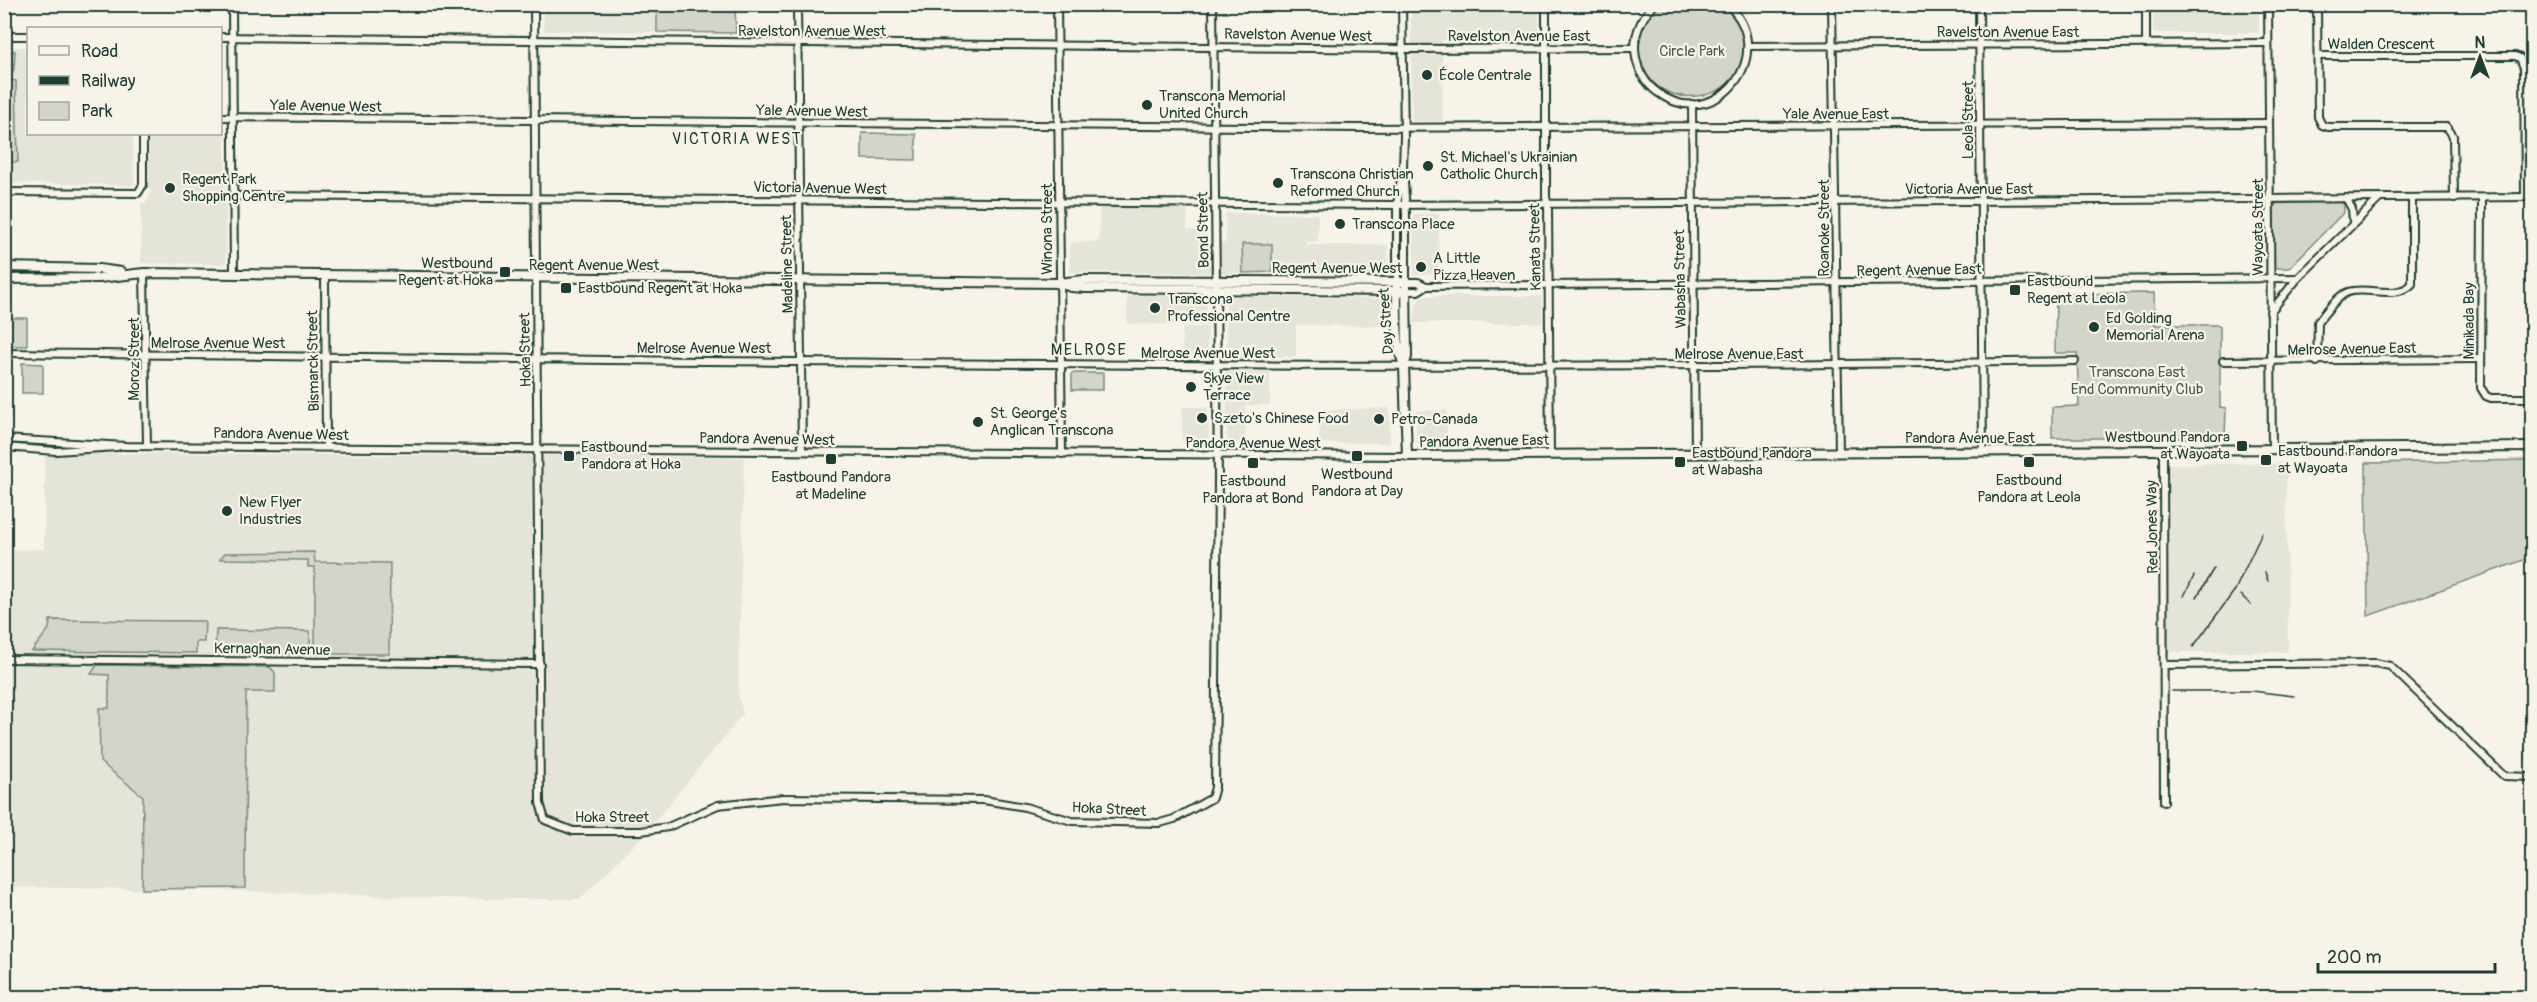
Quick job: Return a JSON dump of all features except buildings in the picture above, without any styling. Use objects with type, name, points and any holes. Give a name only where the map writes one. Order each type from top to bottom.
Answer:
[{"type":"main road","name":"Regent Avenue West","points":[[4,267],[99,269],[128,274]]},
{"type":"main road","name":"Regent Avenue West","points":[[4,279],[99,278],[144,273],[1059,283],[1085,288],[1216,285],[1397,286],[1406,282]]},
{"type":"main road","name":"Day Street","points":[[1404,366],[1407,357],[1406,282]]},
{"type":"main road","name":"Regent Avenue West","points":[[1397,286],[1406,291]]},
{"type":"main road","name":"Day Street","points":[[1397,286],[1400,356],[1404,366],[1407,456]]},
{"type":"main road","name":"Pandora Avenue East","points":[[1407,456],[2532,447]]},
{"type":"street","points":[[232,4],[234,274]]},
{"type":"street","name":"Hoka Street","points":[[534,4],[540,803],[545,820],[573,831],[641,831],[659,829],[718,805],[783,798],[984,800],[1025,807],[1072,821],[1160,823],[1174,819],[1212,798],[1215,792],[1218,455]]},
{"type":"street","name":"Madeline Street","points":[[797,4],[802,451]]},
{"type":"street","name":"Winona Street","points":[[1057,4],[1062,454]]},
{"type":"street","name":"Bond Street","points":[[1213,4],[1218,455]]},
{"type":"street","name":"Day Street","points":[[1402,4],[1406,282]]},
{"type":"street","points":[[1655,4],[1641,23],[1635,48],[1639,70],[1652,88],[1670,100],[1692,104],[1711,100],[1732,87],[1745,65],[1748,46],[1742,23],[1727,4]]},
{"type":"street","name":"Leola Street","points":[[1979,4],[1983,452]]},
{"type":"street","points":[[2146,4],[2146,44]]},
{"type":"street","name":"Wayoata Street","points":[[2268,4],[2272,449]]},
{"type":"street","points":[[2317,4],[2318,117],[2322,125],[2328,127],[2447,127],[2453,136],[2454,198]]},
{"type":"street","name":"Kanata Street","points":[[1547,6],[1545,48],[1550,454]]},
{"type":"street","name":"Roanoke Street","points":[[1831,7],[1835,126],[1839,452]]},
{"type":"street","points":[[4,36],[27,36]]},
{"type":"street","name":"Ravelston Avenue West","points":[[222,37],[1403,49]]},
{"type":"street","name":"Ravelston Avenue East","points":[[1748,46],[2268,43]]},
{"type":"street","name":"Ravelston Avenue East","points":[[1403,49],[1635,48]]},
{"type":"street","name":"Walden Crescent","points":[[2318,56],[2515,56],[2520,58],[2524,68],[2529,197]]},
{"type":"street","name":"Wabasha Street","points":[[1692,104],[1695,454]]},
{"type":"street","name":"Yale Avenue West","points":[[222,117],[1404,128]]},
{"type":"street","name":"Yale Avenue East","points":[[1404,128],[2269,123]]},
{"type":"street","points":[[4,192],[138,193],[143,185],[143,135]]},
{"type":"street","name":"Day Street","points":[[1397,286],[1397,205],[1403,166]]},
{"type":"street","name":"Victoria Avenue West","points":[[234,196],[1405,205]]},
{"type":"street","name":"Victoria Avenue East","points":[[1405,205],[2529,197]]},
{"type":"street","points":[[2346,198],[2352,209],[2353,222]]},
{"type":"street","points":[[2270,312],[2298,278],[2379,198]]},
{"type":"street","name":"Minikada Bay","points":[[2482,198],[2481,388],[2486,396],[2532,398]]},
{"type":"street","points":[[2317,362],[2318,322],[2344,295],[2357,291],[2398,291],[2412,284],[2412,199]]},
{"type":"street","name":"Moroz Street","points":[[144,273],[147,445]]},
{"type":"street","name":"Bismarck Street","points":[[325,276],[326,446]]},
{"type":"street","name":"Regent Avenue East","points":[[1426,286],[2298,278]]},
{"type":"street","name":"Regent Avenue West","points":[[1406,282],[1418,282],[1426,286]]},
{"type":"street","name":"Regent Avenue West","points":[[1406,291],[1418,291],[1426,286]]},
{"type":"street","name":"Melrose Avenue West","points":[[4,353],[1404,366]]},
{"type":"street","name":"Melrose Avenue East","points":[[2223,362],[2481,359]]},
{"type":"street","name":"Melrose Avenue East","points":[[1404,366],[1838,365],[2075,361]]},
{"type":"street","name":"Pandora Avenue West","points":[[4,439],[126,446]]},
{"type":"street","name":"Pandora Avenue West","points":[[4,447],[62,451],[147,445],[1407,456]]},
{"type":"street","name":"Red Jones Way","points":[[2163,451],[2164,802]]},
{"type":"street","name":"Kernaghan Avenue","points":[[4,659],[540,664]]},
{"type":"street","points":[[2164,665],[2375,663],[2390,666],[2504,776],[2532,777]]},
{"type":"shaded area","points":[[543,5],[657,5],[657,32],[544,31]]},
{"type":"shaded area","name":"École Centrale","points":[[1411,5],[1539,5],[1539,39],[1442,40],[1443,121],[1412,121]]},
{"type":"shaded area","points":[[2153,5],[2259,5],[2259,33],[2153,33]]},
{"type":"shaded area","points":[[5,47],[27,47],[27,135],[133,135],[134,185],[5,183]]},
{"type":"shaded area","points":[[222,127],[225,127],[226,264],[141,263],[141,203],[146,203],[152,190],[149,188],[149,135],[222,135]]},
{"type":"shaded area","points":[[1188,204],[1187,230],[1206,230],[1207,244],[1226,243],[1225,213],[1318,214],[1318,242],[1306,241],[1306,245],[1388,245],[1387,274],[1070,272],[1070,243],[1099,241],[1100,205]]},
{"type":"shaded area","points":[[1413,214],[1439,214],[1438,274],[1414,275]]},
{"type":"shaded area","points":[[1206,295],[1207,325],[1127,324],[1127,296]]},
{"type":"shaded area","points":[[1226,296],[1388,299],[1388,326],[1296,325],[1296,357],[1270,357],[1270,405],[1245,405],[1246,442],[1227,442]]},
{"type":"shaded area","points":[[1422,296],[1542,296],[1542,323],[1414,323],[1417,303]]},
{"type":"shaded area","points":[[1182,327],[1207,327],[1208,357],[1182,357]]},
{"type":"shaded area","points":[[1182,407],[1208,407],[1209,442],[1182,442]]},
{"type":"shaded area","points":[[1389,408],[1390,443],[1319,443],[1320,410]]},
{"type":"shaded area","points":[[1447,410],[1447,443],[1416,443],[1416,411]]},
{"type":"shaded area","points":[[45,453],[744,457],[738,693],[743,714],[643,836],[580,899],[473,899],[208,890],[5,887],[5,550],[44,549]]},
{"type":"shaded area","points":[[2286,463],[2288,652],[2167,652],[2166,464]]},
{"type":"green space","points":[[657,5],[735,5],[736,33],[657,32]]},
{"type":"green space","name":"Circle Park","points":[[1661,5],[1721,5],[1732,15],[1740,28],[1743,39],[1743,61],[1734,78],[1719,90],[1700,96],[1679,96],[1661,88],[1646,74],[1639,52],[1639,38],[1651,14]]},
{"type":"green space","points":[[4,51],[15,51],[14,69],[9,80],[16,81],[18,162],[5,162]]},
{"type":"green space","points":[[862,133],[916,134],[916,160],[862,159]]},
{"type":"green space","points":[[2341,202],[2344,205],[2344,212],[2289,268],[2274,268],[2273,208],[2277,203]]},
{"type":"green space","points":[[1242,244],[1272,244],[1272,272],[1243,273]]},
{"type":"green space","name":"Transcona East End Community Club","points":[[2154,293],[2155,325],[2217,325],[2220,327],[2220,407],[2226,408],[2225,438],[2052,438],[2052,407],[2079,406],[2077,353],[2055,353],[2056,294]]},
{"type":"green space","points":[[5,318],[27,318],[27,346],[5,346]]},
{"type":"green space","points":[[22,363],[43,364],[43,393],[22,393]]},
{"type":"green space","points":[[1072,373],[1103,373],[1103,390],[1072,390]]},
{"type":"green space","points":[[2532,460],[2532,557],[2368,616],[2366,463]]},
{"type":"green space","points":[[314,552],[315,562],[390,563],[389,654],[315,654],[315,567],[308,567],[308,560],[220,559],[225,553]]},
{"type":"green space","points":[[50,620],[205,621],[204,642],[196,642],[196,653],[32,651],[49,629]]},
{"type":"green space","points":[[216,630],[310,631],[310,654],[215,653]]},
{"type":"green space","points":[[97,665],[270,667],[275,673],[275,692],[246,692],[245,888],[142,889],[143,796],[100,762],[99,708],[109,708],[109,675],[91,674]]},
{"type":"railway","points":[[2193,647],[2235,590],[2262,533]]},
{"type":"railway","points":[[2197,597],[2214,568]]},
{"type":"railway","points":[[2265,572],[2268,581]]},
{"type":"railway","points":[[2184,596],[2194,576]]},
{"type":"railway","points":[[2241,595],[2250,604]]},
{"type":"railway","points":[[2172,691],[2252,691],[2294,696]]},
{"type":"place","name":"École Centrale","points":[[1427,75]]},
{"type":"place","name":"Transcona Memorial United Church","points":[[1147,105]]},
{"type":"place","name":"St. Michael's Ukrainian Catholic Church","points":[[1428,166]]},
{"type":"place","name":"Transcona Christian Reformed Church","points":[[1278,183]]},
{"type":"place","name":"Regent Park Shopping Centre","points":[[170,188]]},
{"type":"place","name":"Transcona Place","points":[[1340,224]]},
{"type":"place","name":"A Little Pizza Heaven","points":[[1421,267]]},
{"type":"place","name":"Westbound Regent at Hoka","points":[[505,272]]},
{"type":"place","name":"Eastbound Regent at Hoka","points":[[566,288]]},
{"type":"place","name":"Eastbound Regent at Leola","points":[[2015,290]]},
{"type":"place","name":"Transcona Professional Centre","points":[[1155,308]]},
{"type":"place","name":"Ed Golding Memorial Arena","points":[[2094,327]]},
{"type":"place","name":"Skye View Terrace","points":[[1191,387]]},
{"type":"place","name":"Szeto's Chinese Food","points":[[1202,418]]},
{"type":"place","name":"Petro-Canada","points":[[1379,419]]},
{"type":"place","name":"St. George's Anglican Transcona","points":[[978,422]]},
{"type":"place","name":"Westbound Pandora at Wayoata","points":[[2242,446]]},
{"type":"place","name":"Eastbound Pandora at Hoka","points":[[569,456]]},
{"type":"place","name":"Westbound Pandora at Day","points":[[1357,456]]},
{"type":"place","name":"Eastbound Pandora at Madeline","points":[[831,459]]},
{"type":"place","name":"Eastbound Pandora at Wayoata","points":[[2266,460]]},
{"type":"place","name":"Eastbound Pandora at Wabasha","points":[[1680,462]]},
{"type":"place","name":"Eastbound Pandora at Leola","points":[[2029,462]]},
{"type":"place","name":"Eastbound Pandora at Bond","points":[[1253,463]]},
{"type":"place","name":"New Flyer Industries","points":[[227,511]]},
{"type":"district","name":"VICTORIA WEST","points":[[737,138]]},
{"type":"district","name":"MELROSE","points":[[1089,349]]}]
